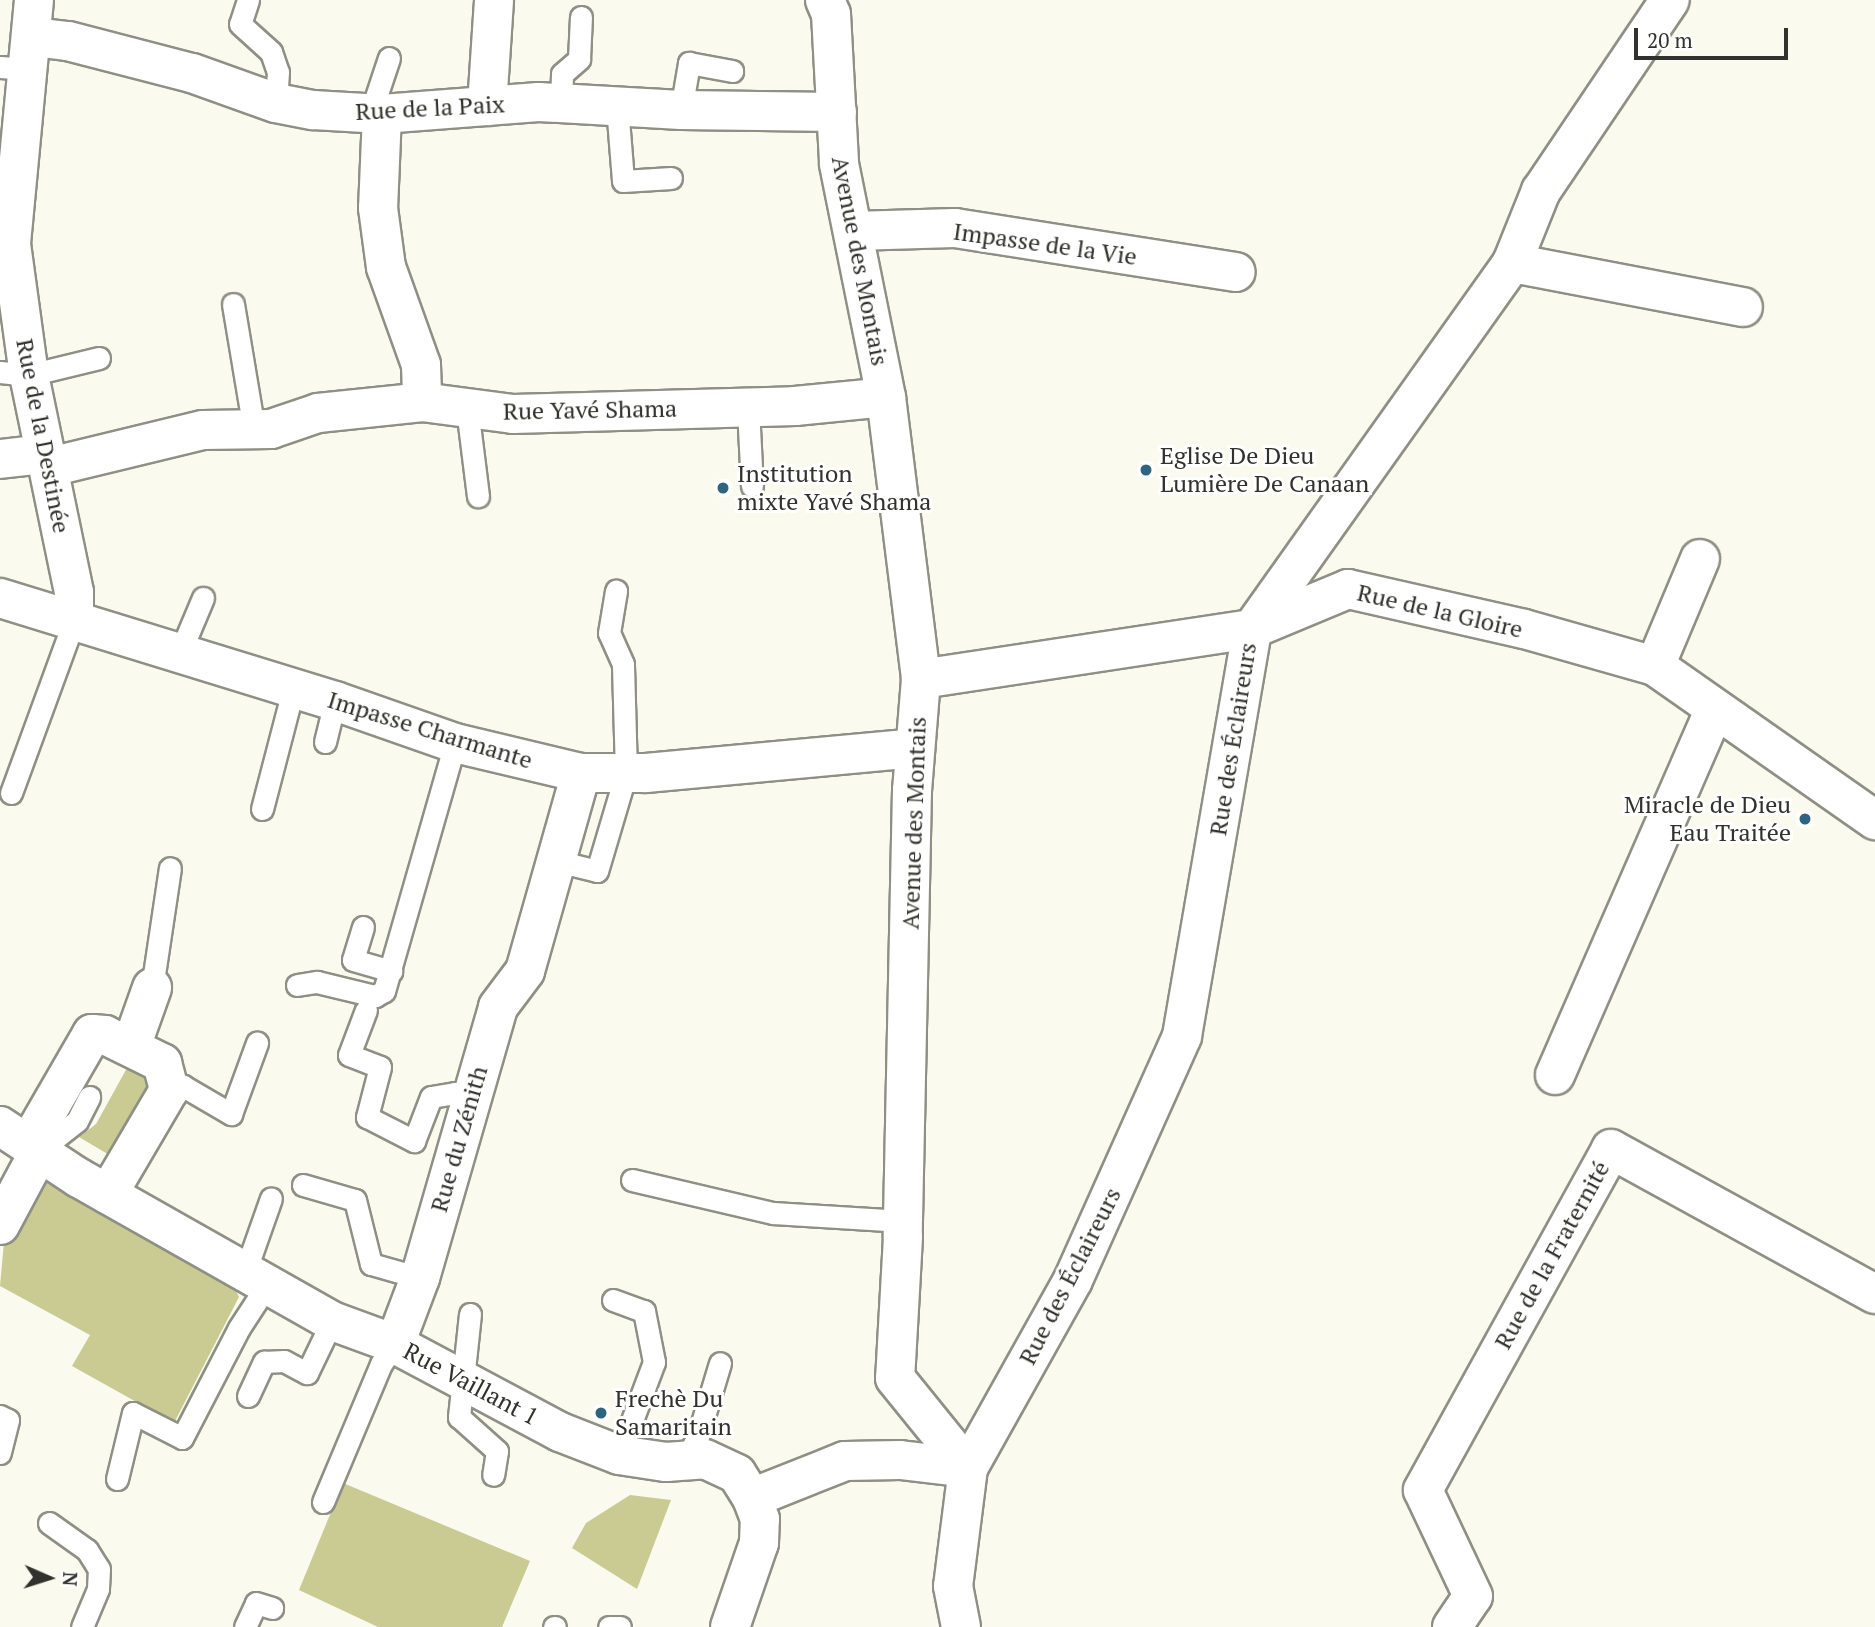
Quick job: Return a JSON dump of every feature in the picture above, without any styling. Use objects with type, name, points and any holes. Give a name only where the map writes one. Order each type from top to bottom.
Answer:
[{"type":"street","name":"Rue de la Destinée","points":[[34,0],[21,58],[5,243],[14,374],[46,460],[74,592],[74,621]]},
{"type":"street","points":[[487,106],[494,0]]},
{"type":"street","name":"Rue des Éclaireurs","points":[[968,1468],[1073,1280],[1182,1036],[1252,629],[1512,263],[1541,191],[1670,0]]},
{"type":"street","name":"Avenue des Montais","points":[[835,5],[839,164],[886,397],[921,679],[915,748],[903,1222],[895,1378],[968,1468]]},
{"type":"street","name":"Rue de la Paix","points":[[21,58],[68,41],[192,73],[276,103],[382,114],[561,103],[681,110],[837,112]]},
{"type":"street","points":[[382,114],[377,208],[386,267],[421,365],[422,402]]},
{"type":"street","name":"Impasse de la Vie","points":[[853,231],[955,228],[1236,272]]},
{"type":"street","points":[[1512,263],[1743,307]]},
{"type":"street","name":"Rue Yavé Shama","points":[[0,459],[46,460],[203,430],[254,429],[318,413],[422,402],[513,414],[748,408],[886,397]]},
{"type":"street","points":[[1656,666],[1700,559]]},
{"type":"street","name":"Rue de la Gloire","points":[[921,679],[1252,629],[1348,589],[1524,629],[1656,666],[1875,820]]},
{"type":"street","name":"Impasse Charmante","points":[[0,598],[335,701],[455,743],[581,773],[626,773],[915,748]]},
{"type":"street","points":[[1555,1075],[1715,709]]},
{"type":"street","name":"Rue du Zénith","points":[[395,1344],[420,1278],[498,1007],[526,971],[581,773]]},
{"type":"street","points":[[131,1048],[152,988]]},
{"type":"street","points":[[0,1225],[23,1140],[92,1034],[105,1035],[162,1063],[169,1090],[108,1195]]},
{"type":"street","name":"Rue Vaillant 1","points":[[23,1140],[108,1195],[332,1321],[395,1344],[560,1432],[619,1455],[666,1462],[687,1457],[705,1459],[737,1474],[752,1498]]},
{"type":"street","name":"Rue de la Fraternité","points":[[1452,1627],[1474,1596],[1423,1490],[1611,1149],[1871,1288]]},
{"type":"street","points":[[730,1627],[759,1543],[760,1519],[752,1498],[845,1461],[900,1460],[968,1468],[953,1586],[961,1627]]},
{"type":"lane","points":[[248,0],[240,24],[271,52],[278,72],[276,103]]},
{"type":"lane","points":[[561,103],[562,74],[579,59],[582,16]]},
{"type":"lane","points":[[382,114],[376,97],[389,58]]},
{"type":"lane","points":[[681,110],[689,63],[732,71]]},
{"type":"lane","points":[[617,106],[623,181],[671,178]]},
{"type":"lane","points":[[233,304],[254,429]]},
{"type":"lane","points":[[14,374],[99,359]]},
{"type":"lane","points":[[467,408],[478,496]]},
{"type":"lane","points":[[748,408],[752,486]]},
{"type":"lane","points":[[557,860],[597,871],[626,773],[623,664],[609,633],[616,591]]},
{"type":"lane","points":[[179,655],[203,598]]},
{"type":"lane","points":[[11,793],[74,621]]},
{"type":"lane","points":[[262,809],[293,690]]},
{"type":"lane","points":[[325,742],[335,701]]},
{"type":"lane","points":[[297,985],[317,982],[375,996],[384,991],[455,743]]},
{"type":"lane","points":[[152,988],[170,868]]},
{"type":"lane","points":[[363,927],[354,960],[391,971]]},
{"type":"lane","points":[[366,1010],[349,1055],[380,1067],[368,1117],[414,1140],[431,1097],[455,1093],[470,1099]]},
{"type":"lane","points":[[169,1090],[183,1086],[231,1114],[257,1044]]},
{"type":"lane","points":[[23,1140],[77,1121],[89,1097]]},
{"type":"lane","points":[[632,1180],[773,1213],[903,1222]]},
{"type":"lane","points":[[303,1185],[355,1200],[371,1264],[420,1278]]},
{"type":"lane","points":[[117,1479],[133,1413],[181,1438],[239,1328],[256,1278],[271,1198]]},
{"type":"lane","points":[[613,1300],[644,1311],[654,1362],[619,1455]]},
{"type":"lane","points":[[470,1314],[466,1380],[458,1417],[497,1451],[493,1475]]},
{"type":"lane","points":[[248,1396],[264,1362],[284,1361],[307,1373],[332,1321]]},
{"type":"lane","name":"Rue du Zénith","points":[[323,1502],[381,1364],[395,1344]]},
{"type":"lane","points":[[687,1457],[698,1436],[720,1363]]},
{"type":"lane","points":[[0,1416],[8,1420],[0,1453]]},
{"type":"lane","points":[[49,1523],[87,1550],[99,1569],[97,1589],[82,1627]]},
{"type":"lane","points":[[245,1627],[256,1603],[272,1608]]},
{"type":"lane","points":[[609,1627],[620,1627]]},
{"type":"green space","points":[[127,1068],[157,1083],[111,1156],[79,1137],[96,1124]]},
{"type":"green space","points":[[47,1178],[232,1282],[239,1297],[174,1423],[72,1366],[90,1335],[0,1286],[4,1242],[19,1205]]},
{"type":"green space","points":[[343,1483],[530,1561],[502,1627],[378,1627],[299,1590]]},
{"type":"green space","points":[[630,1495],[671,1500],[637,1589],[572,1548],[586,1523]]},
{"type":"place","name":"Eglise De Dieu Lumière De Canaan","points":[[1146,470]]},
{"type":"place","name":"Institution mixte Yavé Shama","points":[[723,488]]},
{"type":"place","name":"Miracle de Dieu Eau Traitée","points":[[1805,819]]},
{"type":"place","name":"Frechè Du Samaritain","points":[[601,1413]]}]
